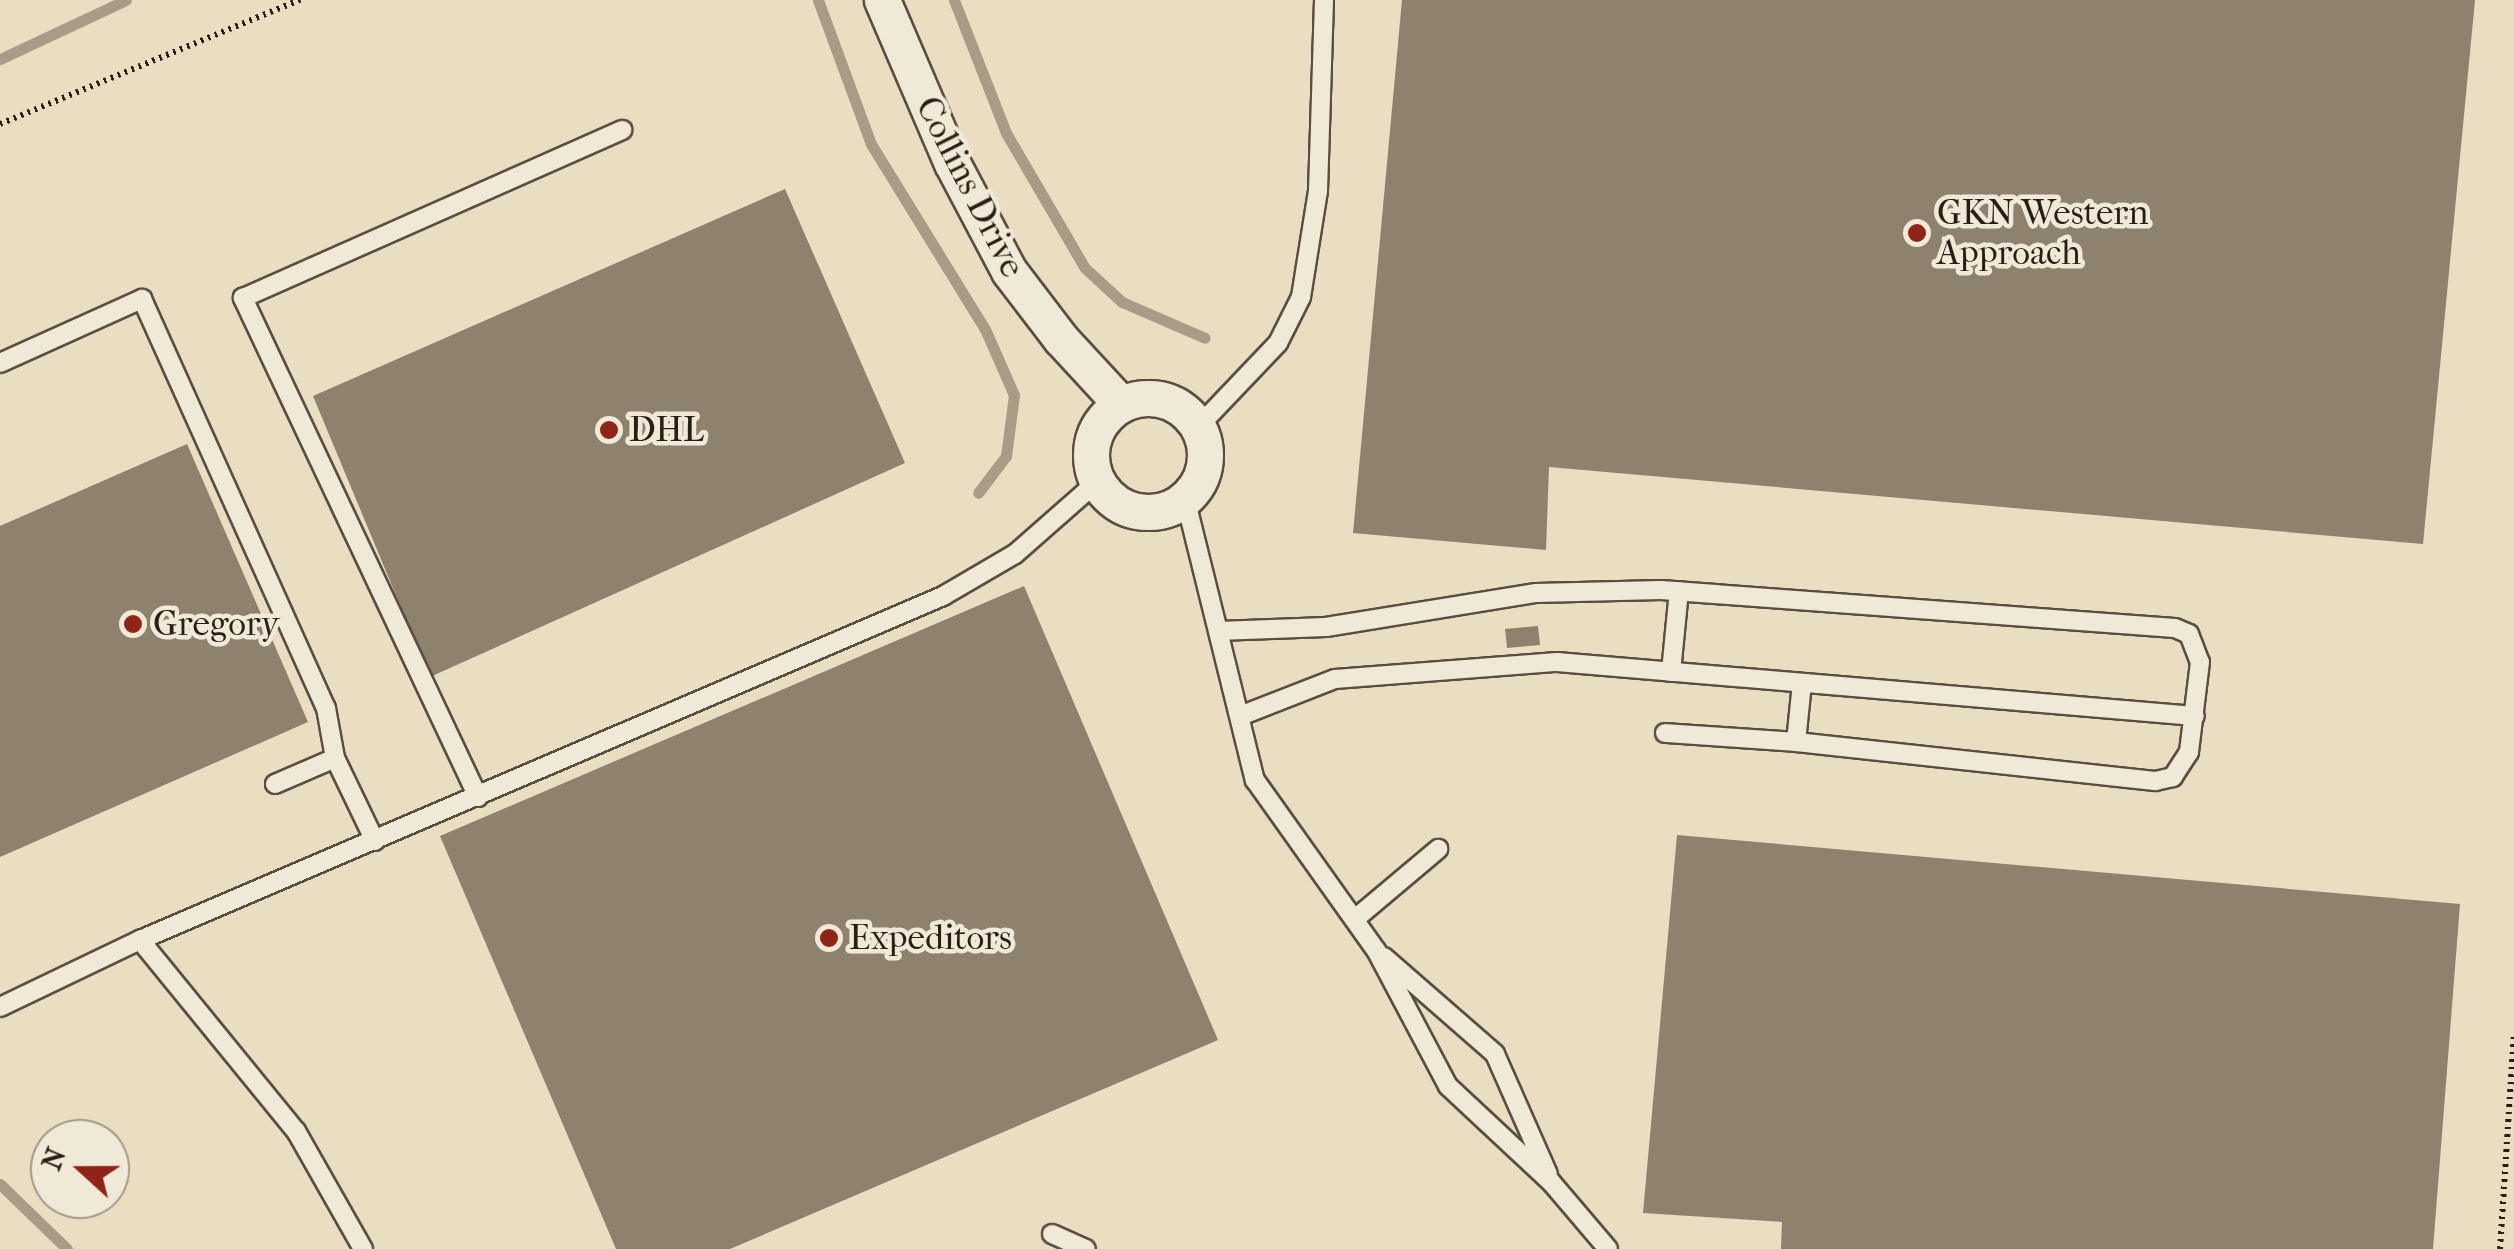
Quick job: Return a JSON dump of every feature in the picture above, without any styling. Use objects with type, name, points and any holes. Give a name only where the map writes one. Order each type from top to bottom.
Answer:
[{"type":"street","name":"Collins Drive","points":[[882,0],[952,163],[1009,272],[1061,339],[1121,404]]},
{"type":"street","points":[[1148,398],[1167,401],[1198,427],[1204,461],[1197,483],[1171,507],[1140,512],[1109,497],[1097,482],[1091,453],[1096,431],[1121,404],[1148,398]]},
{"type":"lane","points":[[1198,427],[1278,344],[1302,297],[1318,191],[1324,0]]},
{"type":"lane","points":[[478,796],[244,298],[623,130]]},
{"type":"lane","points":[[0,363],[142,299],[326,708],[335,758],[375,841]]},
{"type":"lane","points":[[0,1006],[140,940],[943,596],[1015,554],[1097,482]]},
{"type":"lane","points":[[1185,498],[1256,780],[1376,950],[1448,1086],[1551,1182],[1608,1249]]},
{"type":"lane","points":[[1218,631],[1326,627],[1536,593],[1680,591],[2174,628],[2189,634],[2200,662],[2195,716],[2182,767],[2174,777],[2155,781],[1796,742],[1665,733]]},
{"type":"lane","points":[[1671,672],[1680,591]]},
{"type":"lane","points":[[1240,716],[1335,678],[1557,662],[2195,716]]},
{"type":"lane","points":[[1796,742],[1802,683]]},
{"type":"lane","points":[[274,784],[335,758]]},
{"type":"lane","points":[[1355,919],[1438,849]]},
{"type":"lane","points":[[140,940],[296,1131],[364,1249]]},
{"type":"lane","points":[[1376,950],[1495,1054],[1551,1182]]},
{"type":"lane","points":[[1052,1234],[1086,1249]]},
{"type":"path","points":[[0,124],[300,0]]},
{"type":"path","points":[[2500,1249],[2514,1033]]},
{"type":"building","name":"GKN Western Approach","points":[[1402,0],[2475,0],[2423,544],[1549,467],[1546,550],[1353,533]]},
{"type":"building","name":"DHL","points":[[785,189],[905,463],[430,677],[313,396]]},
{"type":"building","name":"Gregory","points":[[187,444],[308,722],[0,857],[0,526]]},
{"type":"building","name":"Expeditors","points":[[1024,586],[1218,1040],[730,1249],[616,1249],[440,836]]},
{"type":"building","points":[[1538,626],[1540,645],[1507,648],[1505,629]]},
{"type":"building","points":[[1677,835],[2460,904],[2433,1249],[1781,1249],[1782,1222],[1643,1213]]},
{"type":"waterway","points":[[0,59],[126,0]]},
{"type":"waterway","points":[[818,0],[871,144],[985,329],[1014,395],[1006,456],[978,493]]},
{"type":"waterway","points":[[954,0],[1006,133],[1085,268],[1122,302],[1205,338]]},
{"type":"waterway","points":[[0,1184],[67,1249]]},
{"type":"place","name":"GKN Western Approach","points":[[1917,233]]},
{"type":"place","name":"DHL","points":[[609,430]]},
{"type":"place","name":"Gregory","points":[[133,624]]},
{"type":"place","name":"Expeditors","points":[[829,938]]}]
